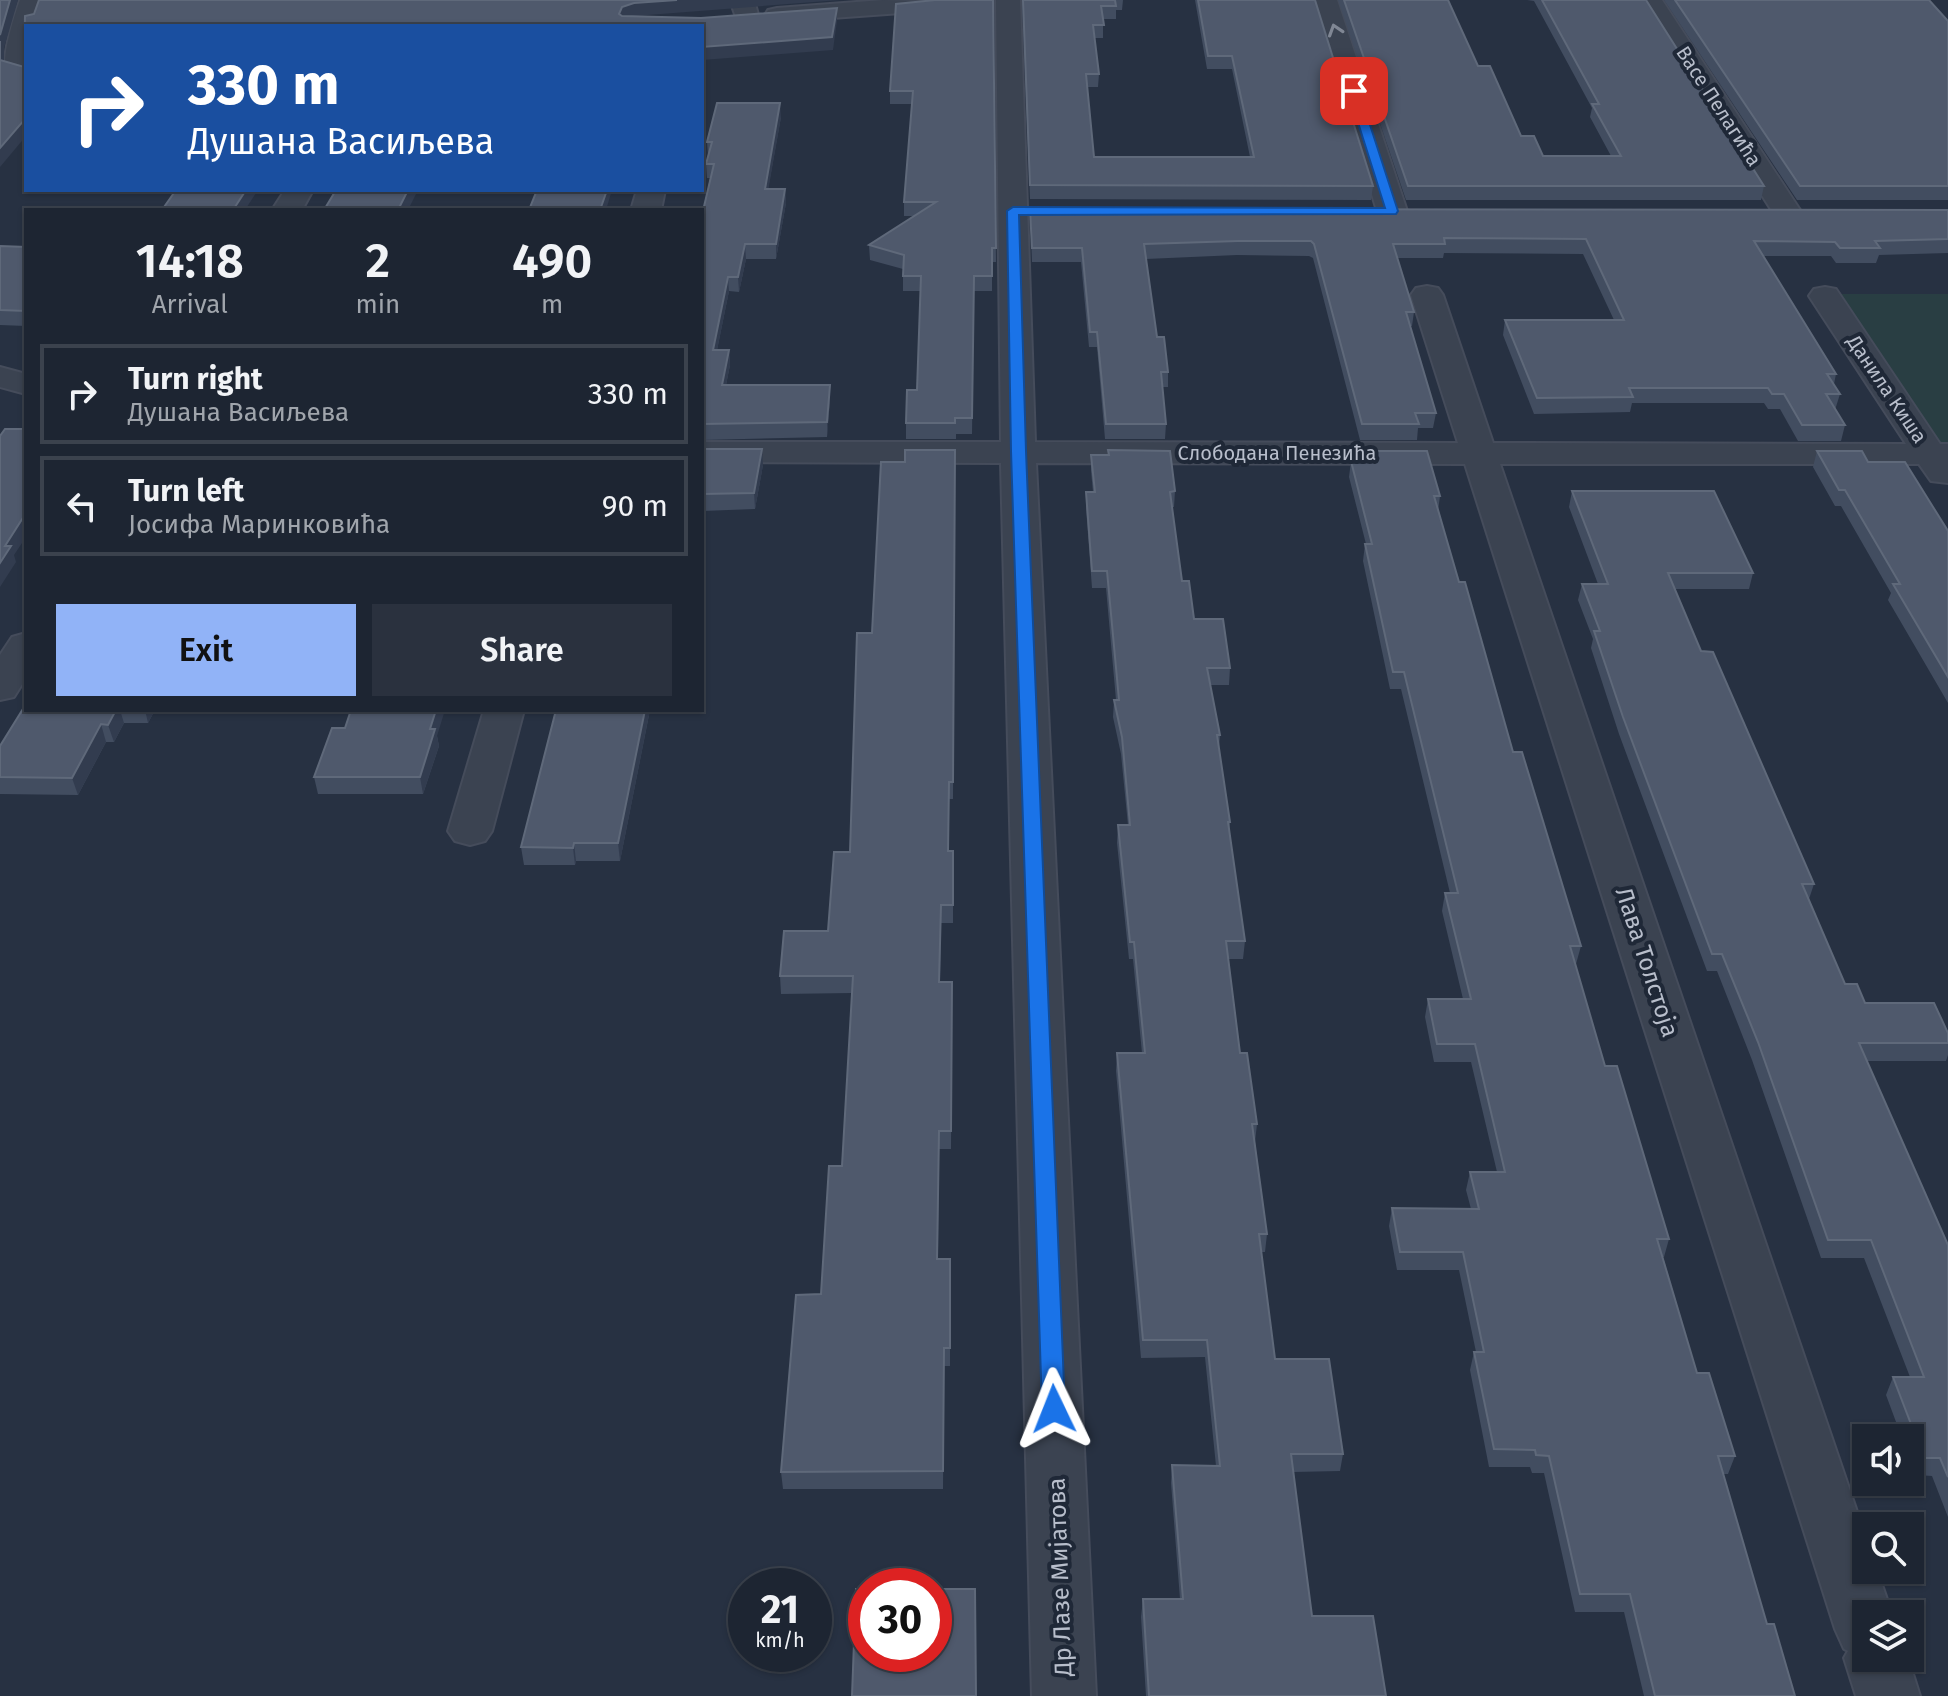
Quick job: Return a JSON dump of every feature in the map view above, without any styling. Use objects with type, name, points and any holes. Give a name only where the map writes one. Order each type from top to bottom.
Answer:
[{"type":"street","points":[[24,69],[16,67],[10,60],[32,0]]},
{"type":"street","points":[[719,20],[744,9],[982,0]]},
{"type":"street","name":"Др Лазе Мијатова","points":[[1008,0],[1029,211],[1018,451],[1064,1696]]},
{"type":"street","points":[[1325,0],[1392,211]]},
{"type":"street","name":"Васе Пелагића","points":[[1650,0],[1787,213]]},
{"type":"street","points":[[1361,211],[1424,211]]},
{"type":"street","points":[[1756,213],[1817,213]]},
{"type":"street","name":"Лава Толстоја","points":[[1427,295],[1856,1600]]},
{"type":"street","name":"Данила Киша","points":[[1825,296],[1942,463]]},
{"type":"street","points":[[0,377],[24,383]]},
{"type":"street","name":"Слободана Пенезића","points":[[704,452],[1480,454],[1942,463]]},
{"type":"street","points":[[0,688],[24,648]]},
{"type":"street","points":[[470,831],[503,712]]},
{"type":"street","points":[[1880,1672],[1888,1696]]},
{"type":"green space","points":[[1836,294],[1948,294],[1948,444],[1936,444]]},
{"type":"building","points":[[0,0],[10,0],[0,35]]},
{"type":"building","points":[[39,0],[677,0],[634,3],[622,7],[619,14],[701,18],[837,8],[832,37],[704,47],[704,24],[25,24],[25,16],[34,14]]},
{"type":"building","points":[[993,0],[996,248],[992,248],[992,276],[974,276],[972,418],[955,418],[955,423],[906,423],[907,390],[917,390],[921,276],[903,276],[904,255],[869,245],[936,202],[904,202],[913,91],[890,91],[896,4]]},
{"type":"building","points":[[1023,0],[1115,0],[1116,6],[1101,6],[1104,25],[1093,25],[1099,74],[1086,74],[1094,157],[1254,157],[1232,56],[1208,56],[1198,0],[1315,0],[1373,186],[1030,185]]},
{"type":"building","points":[[1344,0],[1448,0],[1478,66],[1490,66],[1521,136],[1534,136],[1543,156],[1621,156],[1592,104],[1599,104],[1542,0],[1646,0],[1764,186],[1408,186]]},
{"type":"building","points":[[1675,0],[1929,0],[1948,21],[1948,186],[1800,186]]},
{"type":"building","points":[[0,60],[24,67],[24,120],[0,148]]},
{"type":"building","points":[[717,103],[780,103],[765,189],[785,189],[776,244],[745,244],[738,277],[728,277],[713,350],[729,350],[722,385],[830,385],[827,422],[704,424],[704,208],[714,164],[706,164],[712,142],[707,142]]},
{"type":"building","points":[[175,192],[245,192],[234,208],[163,208]]},
{"type":"building","points":[[335,192],[407,192],[399,208],[325,208]]},
{"type":"building","points":[[536,192],[606,192],[601,208],[530,208]]},
{"type":"building","points":[[1030,209],[1948,210],[1948,239],[1875,241],[1880,248],[1840,248],[1835,242],[1754,241],[1836,374],[1827,374],[1840,394],[1826,394],[1845,425],[1802,425],[1784,394],[1772,394],[1768,388],[1629,388],[1633,397],[1537,398],[1505,320],[1624,320],[1586,239],[1444,238],[1445,244],[1393,244],[1414,312],[1406,312],[1436,413],[1415,413],[1419,424],[1362,424],[1311,241],[1144,244],[1157,337],[1164,337],[1168,372],[1161,372],[1166,424],[1106,424],[1097,332],[1090,332],[1082,248],[1032,248]]},
{"type":"building","points":[[0,246],[24,247],[24,311],[0,310]]},
{"type":"building","points":[[5,429],[24,429],[24,516],[5,546],[11,546],[0,563],[0,436]]},
{"type":"building","points":[[704,449],[762,449],[754,493],[704,494]]},
{"type":"building","points":[[905,450],[955,450],[953,782],[949,782],[948,851],[953,851],[953,905],[941,905],[939,982],[952,982],[951,1131],[939,1131],[937,1259],[950,1259],[950,1348],[944,1348],[943,1471],[781,1472],[796,1295],[821,1294],[829,1166],[842,1166],[853,976],[780,976],[784,931],[828,931],[834,852],[850,852],[857,633],[872,633],[881,462],[905,462]]},
{"type":"building","points":[[1108,450],[1170,451],[1175,491],[1170,492],[1182,581],[1189,581],[1194,619],[1223,619],[1230,668],[1207,668],[1220,735],[1217,735],[1245,941],[1226,941],[1240,1053],[1247,1053],[1257,1124],[1252,1124],[1267,1234],[1259,1234],[1275,1359],[1329,1359],[1343,1454],[1291,1454],[1312,1616],[1373,1616],[1386,1696],[1149,1696],[1143,1599],[1183,1599],[1172,1465],[1220,1466],[1207,1340],[1143,1340],[1117,1053],[1145,1053],[1118,825],[1130,825],[1122,737],[1114,700],[1119,700],[1107,571],[1092,571],[1086,492],[1095,492],[1091,455],[1109,455]]},
{"type":"building","points":[[1370,451],[1427,451],[1440,496],[1434,496],[1459,582],[1465,582],[1513,752],[1522,752],[1581,946],[1570,946],[1605,1066],[1617,1066],[1669,1239],[1657,1239],[1697,1373],[1709,1373],[1735,1456],[1718,1456],[1767,1624],[1774,1624],[1795,1696],[1655,1696],[1630,1594],[1580,1594],[1549,1456],[1536,1455],[1535,1450],[1494,1449],[1474,1352],[1484,1352],[1463,1252],[1400,1252],[1392,1208],[1479,1209],[1470,1172],[1505,1172],[1475,1044],[1437,1044],[1428,999],[1471,999],[1445,893],[1458,893],[1404,672],[1393,672],[1365,544],[1372,544],[1351,461],[1372,461]]},
{"type":"building","points":[[1817,451],[1862,451],[1868,462],[1905,462],[1948,531],[1948,677],[1893,584],[1900,584],[1845,490],[1839,490]]},
{"type":"building","points":[[1572,491],[1714,491],[1753,573],[1668,573],[1701,651],[1713,652],[1814,884],[1802,884],[1845,984],[1857,984],[1865,1003],[1934,1003],[1948,1033],[1948,1043],[1859,1043],[1948,1245],[1948,1477],[1940,1458],[1924,1458],[1924,1424],[1911,1424],[1893,1377],[1924,1377],[1871,1240],[1828,1240],[1758,1042],[1722,954],[1712,954],[1594,631],[1600,631],[1582,584],[1608,584]]},
{"type":"building","points":[[24,707],[24,712],[115,712],[108,725],[101,724],[72,778],[0,777],[0,746]]},
{"type":"building","points":[[350,712],[435,712],[430,729],[435,729],[420,777],[314,777],[332,728],[345,728]]},
{"type":"building","points":[[555,712],[645,712],[618,843],[574,843],[573,848],[521,847]]},
{"type":"building","points":[[952,1589],[975,1589],[976,1696],[852,1696],[853,1672],[952,1672]]},
{"type":"route","points":[[1054,1409],[1018,451],[1013,211],[1392,211],[1354,91]]}]
